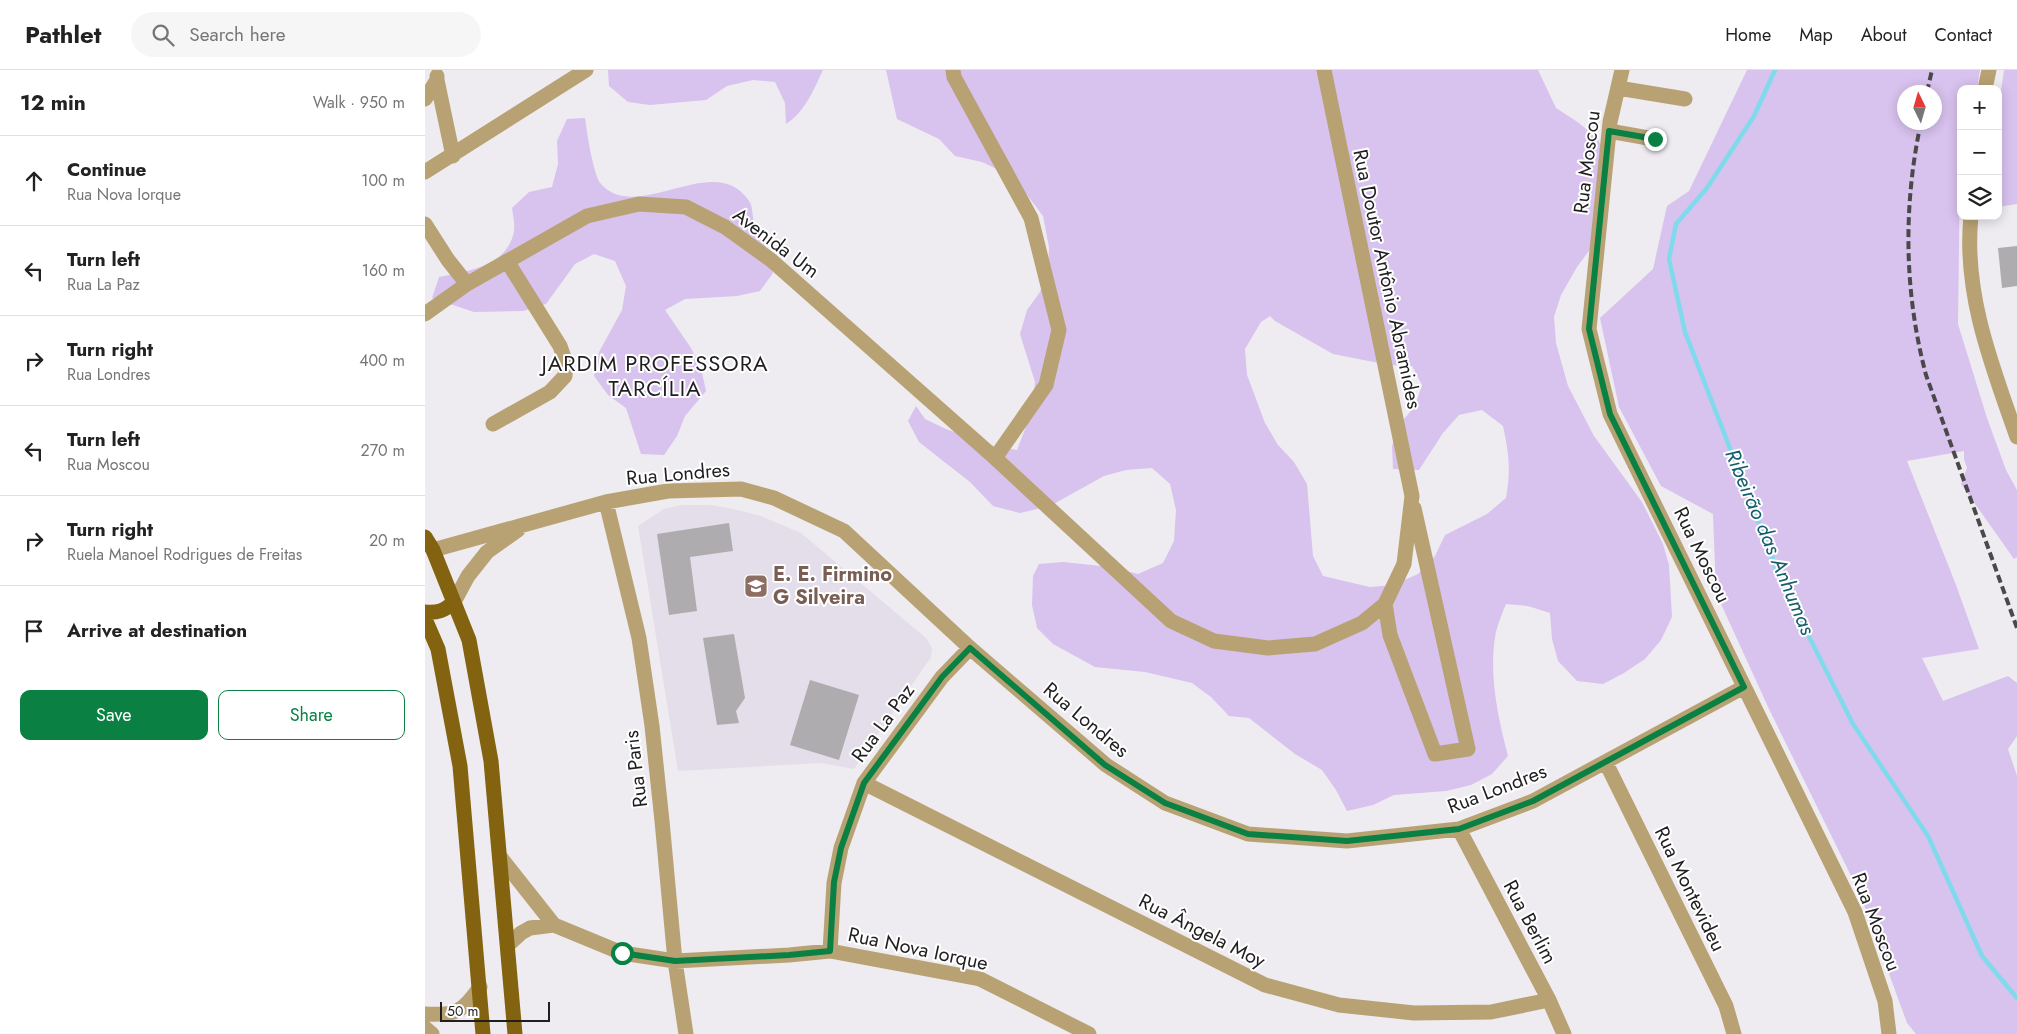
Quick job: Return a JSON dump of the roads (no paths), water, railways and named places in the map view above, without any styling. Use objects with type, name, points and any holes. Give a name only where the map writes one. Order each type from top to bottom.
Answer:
[{"type":"main road","points":[[429,543],[469,640],[491,761],[515,1034]]},
{"type":"main road","points":[[425,612],[436,613],[444,611],[454,602]]},
{"type":"main road","points":[[425,619],[438,649],[460,766],[483,1034]]},
{"type":"street","points":[[425,172],[586,70]]},
{"type":"street","points":[[953,70],[954,76],[1031,218],[1059,330],[1046,386],[995,458]]},
{"type":"street","name":"Rua Doutor Antônio Abramides","points":[[1324,70],[1412,496],[1468,749],[1435,754],[1390,635],[1385,604]]},
{"type":"street","name":"Rua Moscou","points":[[1622,70],[1609,131],[1589,329],[1610,414],[1855,912],[1885,1001],[1889,1034]]},
{"type":"street","points":[[1986,85],[1989,70]]},
{"type":"street","points":[[438,75],[453,156]]},
{"type":"street","points":[[425,98],[438,75]]},
{"type":"street","points":[[1618,88],[1685,99]]},
{"type":"street","points":[[1609,131],[1655,139]]},
{"type":"street","name":"Avenida Um","points":[[425,314],[467,284],[587,216],[639,204],[687,207],[725,227],[771,260],[1053,511]]},
{"type":"street","points":[[1971,220],[1972,275],[1977,314],[2017,438]]},
{"type":"street","points":[[425,224],[447,260],[467,284]]},
{"type":"street","points":[[493,424],[550,392],[565,376],[565,364],[560,346],[507,261]]},
{"type":"street","name":"Rua Londres","points":[[429,543],[525,524],[606,502],[668,491],[741,489],[774,498],[844,531],[970,648],[1105,765],[1165,803],[1248,834],[1347,841],[1459,829],[1533,801],[1744,687]]},
{"type":"street","name":"Rua Doutor Antônio Abramides","points":[[1053,511],[1171,621],[1214,641],[1268,648],[1315,644],[1362,623],[1385,604],[1403,564],[1412,496]]},
{"type":"street","name":"Rua Paris","points":[[606,502],[641,658],[661,811],[675,961],[686,1034]]},
{"type":"street","points":[[454,602],[468,576],[487,552],[525,524]]},
{"type":"street","name":"Rua La Paz","points":[[830,951],[834,882],[841,848],[864,783],[942,677],[970,648]]},
{"type":"street","name":"Rua Montevideu","points":[[1606,763],[1726,1006],[1734,1034]]},
{"type":"street","name":"Rua Ângela Moy","points":[[864,783],[1265,985],[1339,1005],[1414,1013],[1491,1012],[1549,1000]]},
{"type":"street","name":"Rua Berlim","points":[[1459,829],[1549,1000],[1564,1034]]},
{"type":"street","points":[[501,858],[553,925]]},
{"type":"street","points":[[508,945],[521,933],[530,928],[553,925]]},
{"type":"street","name":"Rua Nova Iorque","points":[[553,925],[622,953],[675,961],[830,951],[980,979],[1089,1034]]},
{"type":"street","points":[[425,1014],[457,1013],[470,1002],[479,987]]},
{"type":"street","points":[[425,1028],[432,1034]]},
{"type":"waterway","name":"Ribeirão das Anhumas","points":[[1775,70],[1754,116],[1707,188],[1676,224],[1669,259],[1685,332],[1782,583],[1853,724],[1928,836],[1982,956],[2017,998]]},
{"type":"railway","points":[[1929,85],[1932,70]]},
{"type":"railway","points":[[1920,130],[1911,185],[1909,217],[1910,281],[1919,344],[1926,375],[2017,628]]},
{"type":"place","name":"E. E. Firmino G Silveira","points":[[756,586]]},
{"type":"district","name":"JARDIM PROFESSORA TARCÍLIA","points":[[655,376]]}]
